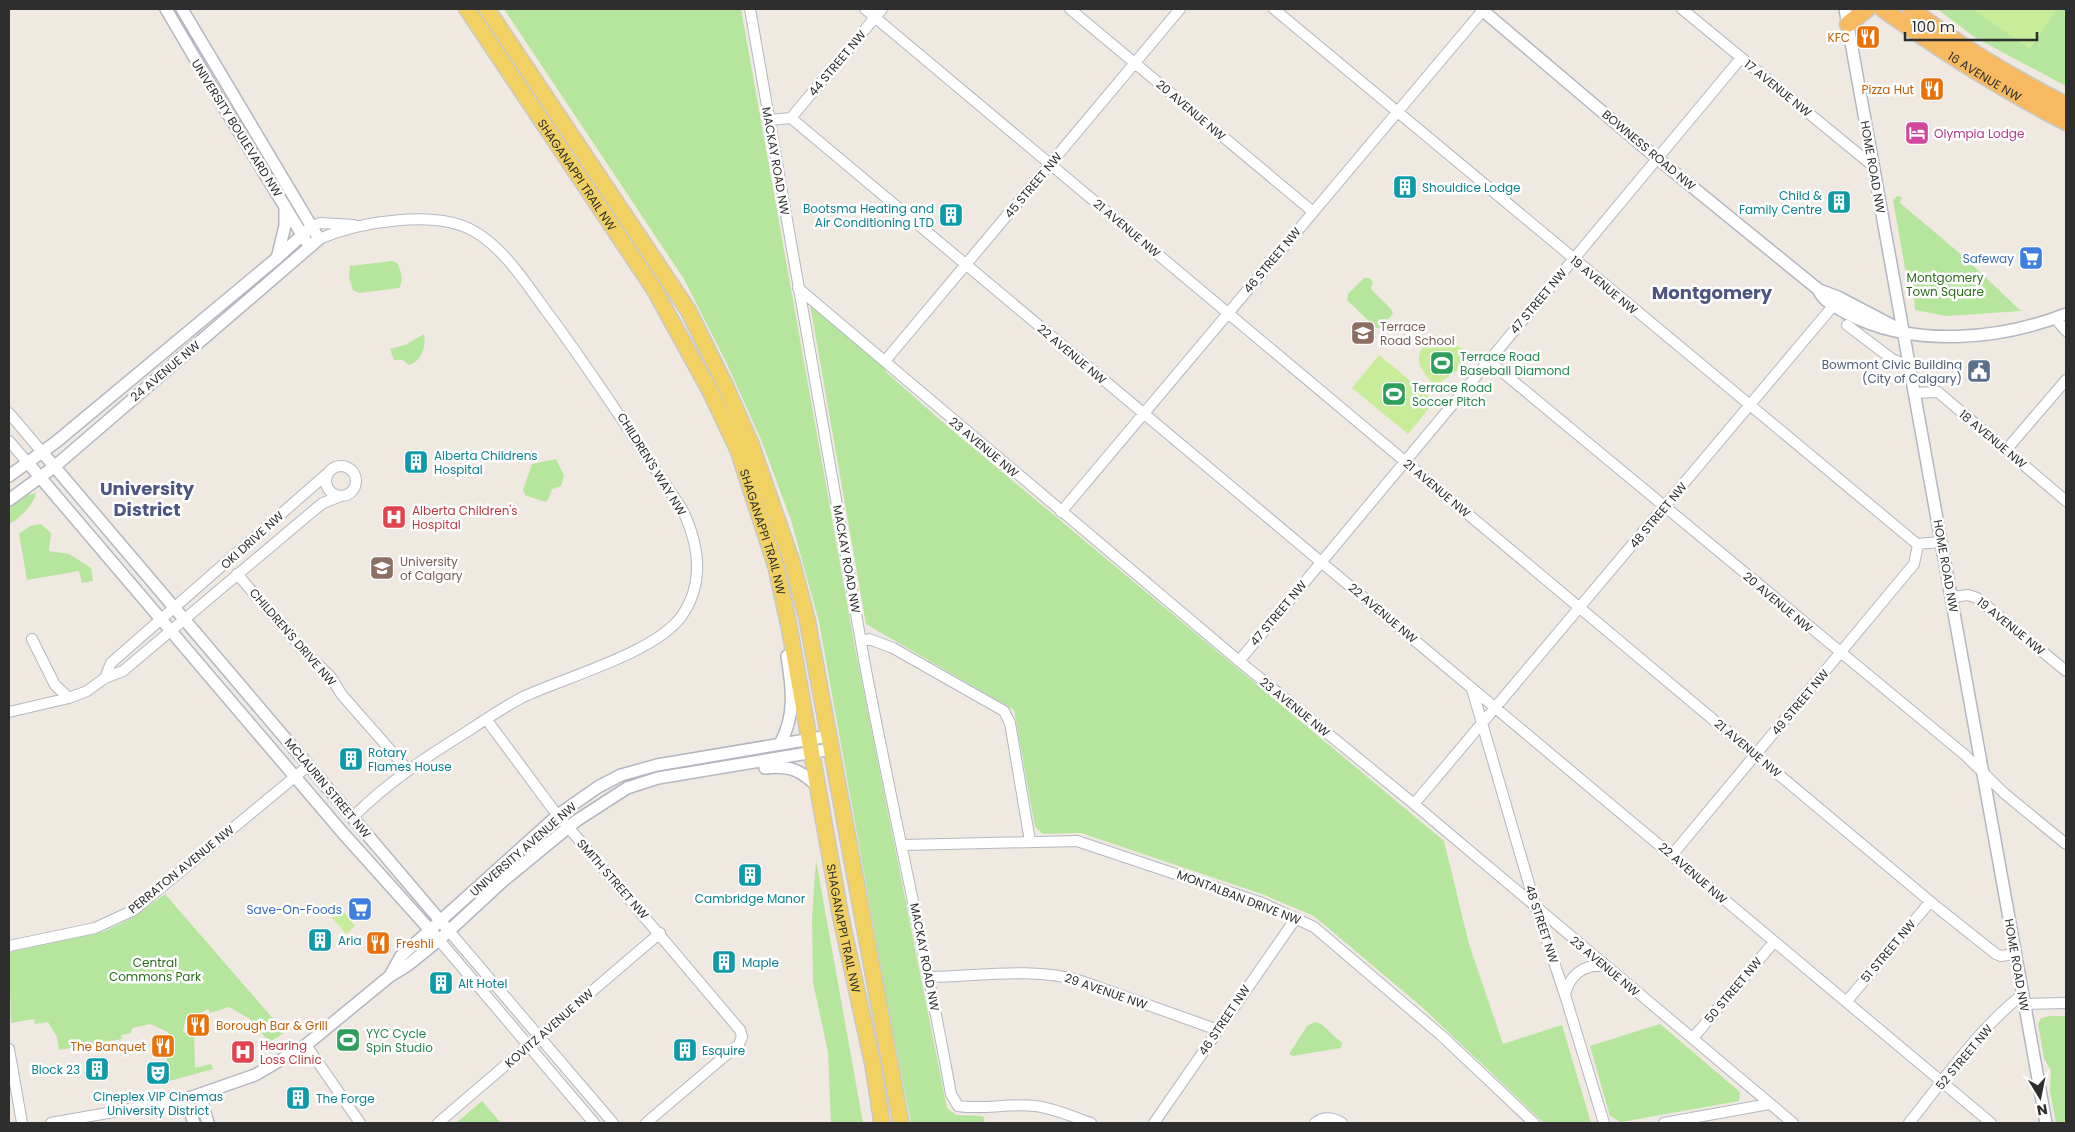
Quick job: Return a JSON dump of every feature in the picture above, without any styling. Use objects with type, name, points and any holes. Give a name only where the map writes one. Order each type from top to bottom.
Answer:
[{"type":"highway","points":[[1847,16],[1867,9]]},
{"type":"highway","name":"16 AVENUE NW","points":[[1883,9],[1960,62],[2066,122]]},
{"type":"highway","name":"16 AVENUE NW","points":[[1912,9],[1946,36],[1986,62],[2066,105]]},
{"type":"main road","name":"SHAGANAPPI TRAIL NW","points":[[467,9],[654,290],[710,391],[738,450],[776,567],[790,626],[820,788],[840,918],[873,1065],[882,1123]]},
{"type":"main road","name":"SHAGANAPPI TRAIL NW","points":[[487,9],[688,310],[726,387],[751,444],[792,562],[807,619],[901,1123]]},
{"type":"street","name":"UNIVERSITY BOULEVARD NW","points":[[166,9],[220,102],[285,204],[302,236],[314,243]]},
{"type":"street","name":"UNIVERSITY BOULEVARD NW","points":[[182,9],[311,227],[314,243]]},
{"type":"street","name":"MACKAY ROAD NW","points":[[750,9],[861,641],[890,793],[903,845],[952,1094],[958,1106],[969,1108],[1044,1107],[1091,1123]]},
{"type":"street","name":"21 AVENUE NW","points":[[865,9],[1930,902],[1996,954],[2001,956],[2014,954]]},
{"type":"street","name":"44 STREET NW","points":[[791,118],[882,9]]},
{"type":"street","name":"20 AVENUE NW","points":[[1070,9],[1312,211]]},
{"type":"street","name":"45 STREET NW","points":[[886,361],[1180,9]]},
{"type":"street","name":"19 AVENUE NW","points":[[1274,9],[1918,545]]},
{"type":"street","name":"46 STREET NW","points":[[1061,512],[1482,9]]},
{"type":"street","name":"BOWNESS ROAD NW","points":[[1482,9],[1658,159],[1819,290],[1838,297],[1903,331]]},
{"type":"street","name":"17 AVENUE NW","points":[[1682,9],[1873,166]]},
{"type":"street","name":"HOME ROAD NW","points":[[1847,16],[1984,773],[2014,954],[2046,1123]]},
{"type":"street","name":"47 STREET NW","points":[[1239,661],[1741,58]]},
{"type":"street","points":[[769,120],[791,118]]},
{"type":"street","name":"22 AVENUE NW","points":[[791,118],[1991,1123]]},
{"type":"street","points":[[277,258],[285,226],[285,204]]},
{"type":"street","name":"CHILDREN'S WAY NW","points":[[311,227],[320,223],[365,226],[429,219],[455,223],[476,232],[496,248],[532,292],[615,406],[682,509],[695,542],[697,556],[695,587],[680,617],[669,629],[638,650],[521,698],[407,769],[353,817]]},
{"type":"street","name":"CHILDREN'S WAY NW","points":[[314,243],[365,226]]},
{"type":"street","name":"24 AVENUE NW","points":[[9,476],[42,452],[277,258],[311,227]]},
{"type":"street","name":"24 AVENUE NW","points":[[9,500],[54,467],[314,243]]},
{"type":"street","name":"23 AVENUE NW","points":[[798,288],[1061,512],[1414,804],[1603,966],[1693,1038],[1793,1123]]},
{"type":"street","name":"BOWNESS ROAD NW","points":[[1819,290],[1821,295],[1834,306],[1869,324],[1903,331],[1946,336],[1978,336],[2017,330],[2066,314]]},
{"type":"street","name":"48 STREET NW","points":[[1414,804],[1834,306]]},
{"type":"street","points":[[2055,318],[2066,330]]},
{"type":"street","points":[[1847,325],[1892,360],[1909,366]]},
{"type":"street","name":"20 AVENUE NW","points":[[1489,361],[1965,755],[2005,794],[2066,844]]},
{"type":"street","points":[[2006,450],[2066,380]]},
{"type":"street","name":"18 AVENUE NW","points":[[1914,393],[1938,392],[2066,501]]},
{"type":"street","points":[[9,413],[42,452]]},
{"type":"street","points":[[9,441],[28,463]]},
{"type":"street","name":"MCLAURIN STREET NW","points":[[42,452],[613,1123]]},
{"type":"street","name":"MCLAURIN STREET NW","points":[[28,463],[342,832],[439,940],[594,1123]]},
{"type":"street","points":[[342,466],[354,474],[354,489],[341,496],[332,493],[327,485],[329,472],[333,468],[342,466]]},
{"type":"street","name":"OKI DRIVE NW","points":[[105,678],[111,663],[329,472]]},
{"type":"street","name":"OKI DRIVE NW","points":[[9,712],[69,698],[87,691],[105,678],[123,671],[323,503],[341,496]]},
{"type":"street","points":[[1918,545],[1941,542]]},
{"type":"street","name":"49 STREET NW","points":[[1672,855],[1914,564],[1918,545]]},
{"type":"street","points":[[776,567],[776,585],[792,688],[790,721],[780,744]]},
{"type":"street","name":"CHILDREN'S DRIVE NW","points":[[237,574],[306,653],[330,676],[342,695],[407,769]]},
{"type":"street","name":"19 AVENUE NW","points":[[1952,597],[1968,595],[1977,598],[2066,670]]},
{"type":"street","points":[[861,641],[868,639],[894,648],[1004,711],[1010,723],[1030,841]]},
{"type":"street","points":[[32,640],[56,686],[69,698]]},
{"type":"street","name":"48 STREET NW","points":[[1471,688],[1536,908],[1604,1123]]},
{"type":"street","name":"SMITH STREET NW","points":[[486,719],[558,815],[660,933],[740,1030],[742,1037],[740,1044],[734,1050],[646,1123]]},
{"type":"street","name":"UNIVERSITY AVENUE NW","points":[[51,1123],[186,1100],[255,1075],[306,1045],[390,976],[408,965],[439,940],[503,881],[568,827],[627,788],[658,778],[830,742]]},
{"type":"street","name":"UNIVERSITY AVENUE NW","points":[[390,976],[401,956],[558,815],[598,787],[621,776],[657,765],[780,744],[812,746]]},
{"type":"street","name":"PERRATON AVENUE NW","points":[[9,946],[95,928],[134,910],[308,766]]},
{"type":"street","points":[[696,771],[716,774],[780,766],[806,774],[820,788]]},
{"type":"street","name":"MONTALBAN DRIVE NW","points":[[903,845],[1066,840],[1090,844],[1262,903],[1314,927],[1442,1036],[1534,1123]]},
{"type":"street","name":"51 STREET NW","points":[[1847,1002],[1930,902]]},
{"type":"street","name":"46 STREET NW","points":[[1154,1123],[1296,918]]},
{"type":"street","name":"KOVITZ AVENUE NW","points":[[438,1123],[660,933]]},
{"type":"street","name":"50 STREET NW","points":[[1693,1038],[1774,942]]},
{"type":"street","points":[[1565,995],[1569,983],[1577,973],[1587,967],[1603,966]]},
{"type":"street","name":"29 AVENUE NW","points":[[930,977],[1060,975],[1218,1030]]},
{"type":"street","points":[[2023,1000],[2066,1003]]},
{"type":"street","name":"52 STREET NW","points":[[1909,1123],[1983,1033],[2010,1004],[2023,1000]]},
{"type":"street","points":[[306,1045],[360,1123]]},
{"type":"street","points":[[9,1049],[22,1123]]},
{"type":"street","points":[[200,1096],[208,1123]]},
{"type":"street","points":[[186,1100],[194,1123]]},
{"type":"street","points":[[1664,1123],[1769,1104]]},
{"type":"street","points":[[1315,1123],[1321,1118],[1332,1118],[1342,1123]]},
{"type":"green space","points":[[504,9],[741,9],[856,653],[947,1108],[956,1115],[983,1116],[985,1123],[911,1123],[888,1007],[819,622],[791,520],[762,442],[728,366],[684,279]]},
{"type":"green space","points":[[1937,9],[2066,9],[2066,86],[1976,38]]},
{"type":"green space","points":[[1972,9],[2057,9],[2030,49]]},
{"type":"green space","name":"Montgomery Town Square","points":[[1897,196],[1902,197],[1900,203],[1963,256],[2021,311],[1947,316],[1915,310],[1913,284],[1911,284],[1909,274],[1905,268],[1893,200]]},
{"type":"green space","points":[[392,261],[397,263],[401,272],[402,279],[399,288],[359,293],[353,290],[349,278],[350,266]]},
{"type":"green space","points":[[1364,278],[1369,278],[1373,282],[1371,289],[1391,309],[1393,314],[1379,328],[1376,328],[1347,300],[1348,294]]},
{"type":"green space","points":[[810,304],[883,365],[886,372],[940,420],[1444,841],[1469,944],[1503,1044],[1562,1025],[1591,1123],[1544,1123],[1422,1007],[1314,916],[1262,894],[1081,833],[1043,834],[1035,827],[1014,710],[866,624]]},
{"type":"green space","points":[[424,334],[424,348],[417,361],[409,365],[403,360],[394,360],[390,349],[405,345]]},
{"type":"green space","name":"Terrace Road Baseball Diamond","points":[[1434,335],[1466,350],[1465,365],[1435,386],[1420,366],[1419,360],[1422,348]]},
{"type":"green space","name":"Terrace Road Soccer Pitch","points":[[1379,355],[1435,401],[1408,434],[1352,388]]},
{"type":"green space","points":[[556,459],[564,475],[561,486],[552,489],[548,500],[545,502],[525,495],[523,490],[532,464]]},
{"type":"green space","points":[[36,493],[35,498],[26,511],[9,524],[9,507],[28,495]]},
{"type":"green space","points":[[41,524],[51,533],[49,551],[69,554],[91,568],[93,581],[82,583],[79,571],[27,580],[19,534],[30,526]]},
{"type":"green space","points":[[816,860],[863,1123],[831,1123],[828,1052],[813,982],[812,918]]},
{"type":"green space","name":"Central Commons Park","points":[[165,894],[282,1029],[287,1024],[291,1029],[269,1042],[250,1019],[229,1007],[210,1013],[208,1009],[185,1020],[183,1033],[194,1031],[195,1068],[211,1064],[213,1069],[166,1082],[166,1078],[169,1077],[166,1051],[172,1049],[168,1032],[150,1024],[132,1028],[131,1033],[121,1035],[122,1039],[59,1050],[57,1037],[48,1022],[35,1024],[34,1019],[11,1023],[9,952],[103,932],[132,918]]},
{"type":"green space","points":[[340,907],[355,926],[346,934],[330,915]]},
{"type":"green space","points":[[2066,1016],[2066,1123],[2056,1123],[2050,1091],[2051,1071],[2044,1058],[2038,1024],[2041,1018]]},
{"type":"green space","points":[[1315,1022],[1321,1024],[1342,1043],[1341,1048],[1293,1056],[1289,1054],[1307,1026]]},
{"type":"green space","points":[[1660,1024],[1740,1092],[1739,1101],[1621,1122],[1610,1116],[1590,1046]]},
{"type":"green space","points":[[482,1101],[501,1123],[456,1123]]},
{"type":"place","name":"KFC","points":[[1868,37]]},
{"type":"place","name":"Pizza Hut","points":[[1932,89]]},
{"type":"place","name":"Olympia Lodge","points":[[1917,133]]},
{"type":"place","name":"Shouldice Lodge","points":[[1405,187]]},
{"type":"place","name":"Child & Family Centre","points":[[1839,202]]},
{"type":"place","name":"Bootsma Heating and Air Conditioning LTD","points":[[951,215]]},
{"type":"place","name":"Safeway","points":[[2031,258]]},
{"type":"place","name":"Terrace Road School","points":[[1363,333]]},
{"type":"place","name":"Terrace Road Baseball Diamond","points":[[1442,363]]},
{"type":"place","name":"Bowmont Civic Building (City of Calgary)","points":[[1979,371]]},
{"type":"place","name":"Terrace Road Soccer Pitch","points":[[1394,394]]},
{"type":"place","name":"Alberta Childrens Hospital","points":[[416,462]]},
{"type":"place","name":"Alberta Children's Hospital","points":[[394,517]]},
{"type":"place","name":"University of Calgary","points":[[382,568]]},
{"type":"place","name":"Rotary Flames House","points":[[351,759]]},
{"type":"place","name":"Cambridge Manor","points":[[750,875]]},
{"type":"place","name":"Save-On-Foods","points":[[360,909]]},
{"type":"place","name":"Aria","points":[[320,940]]},
{"type":"place","name":"Freshii","points":[[378,943]]},
{"type":"place","name":"Maple","points":[[724,962]]},
{"type":"place","name":"Alt Hotel","points":[[441,983]]},
{"type":"place","name":"Borough Bar & Grill","points":[[198,1025]]},
{"type":"place","name":"YYC Cycle Spin Studio","points":[[348,1040]]},
{"type":"place","name":"The Banquet","points":[[163,1046]]},
{"type":"place","name":"Esquire","points":[[685,1050]]},
{"type":"place","name":"Hearing Loss Clinic","points":[[243,1052]]},
{"type":"place","name":"Block 23","points":[[97,1069]]},
{"type":"place","name":"Cineplex VIP Cinemas University District","points":[[158,1073]]},
{"type":"place","name":"The Forge","points":[[298,1098]]},
{"type":"district","name":"Montgomery","points":[[1712,292]]},
{"type":"district","name":"University District","points":[[147,498]]}]
